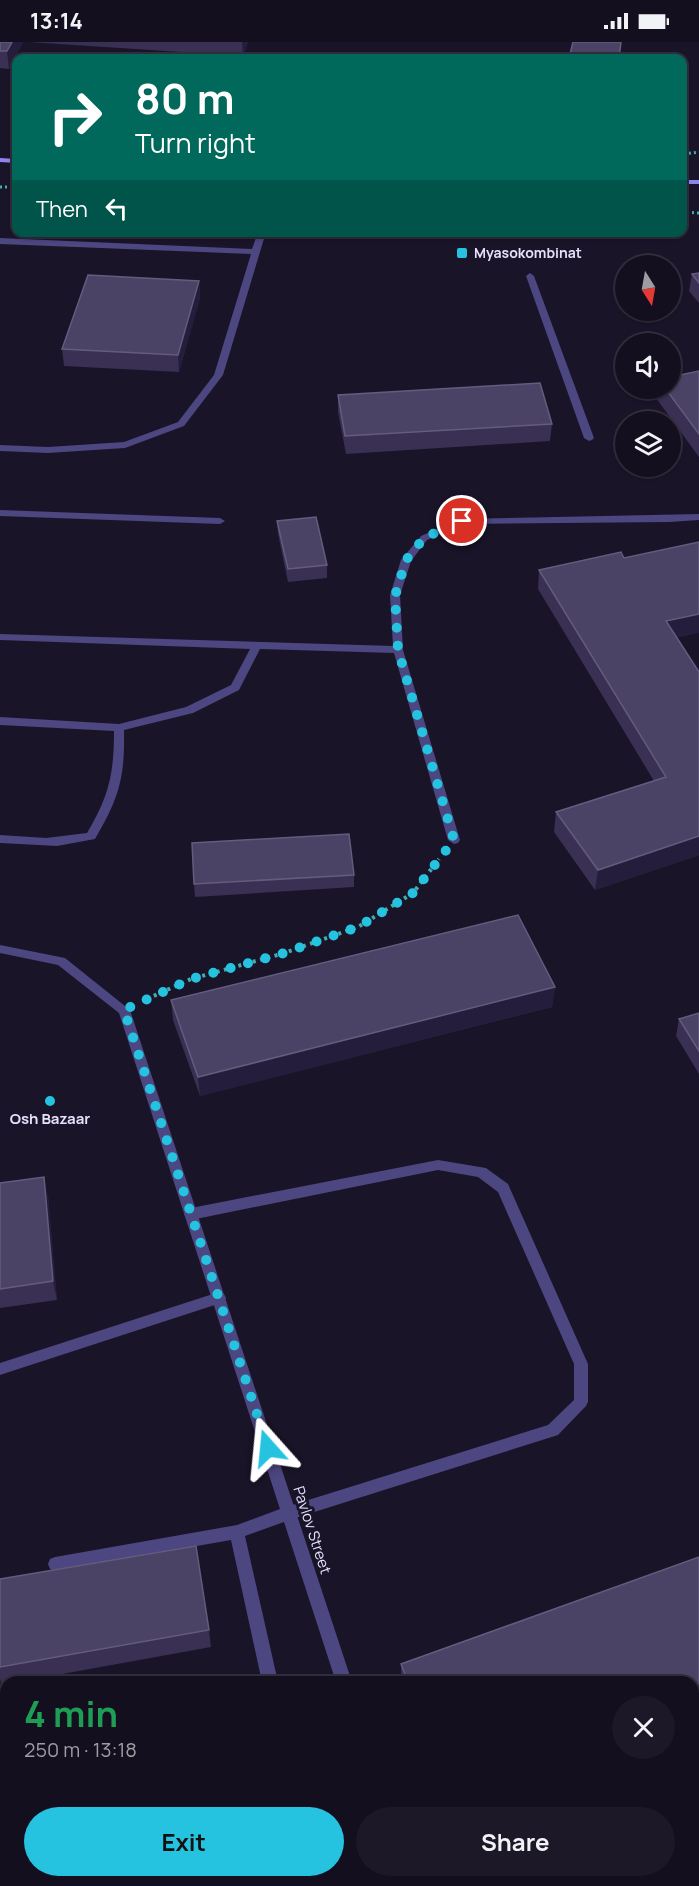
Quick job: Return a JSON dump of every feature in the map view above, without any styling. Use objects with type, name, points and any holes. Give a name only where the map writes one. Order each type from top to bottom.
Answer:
[{"type":"street","points":[[0,448],[48,450],[125,445],[182,424],[218,375],[260,237]]},
{"type":"street","points":[[0,241],[256,252]]},
{"type":"street","points":[[530,276],[589,438]]},
{"type":"street","points":[[0,513],[220,521]]},
{"type":"street","points":[[454,840],[398,650],[395,596],[406,560],[424,538],[462,521],[699,517]]},
{"type":"street","points":[[0,637],[398,650]]},
{"type":"street","points":[[0,721],[119,728],[189,710],[235,687],[257,645]]},
{"type":"street","points":[[0,839],[34,843],[75,841],[92,836],[111,804],[120,771],[119,728]]},
{"type":"street","points":[[0,949],[61,961],[124,1010]]},
{"type":"street","name":"Pavlov Street","points":[[124,1010],[342,1676]]},
{"type":"street","points":[[55,1563],[237,1532],[289,1513],[553,1430],[581,1402],[581,1364],[503,1188],[482,1172],[438,1165],[191,1214]]},
{"type":"street","points":[[0,1368],[219,1298]]},
{"type":"street","points":[[237,1532],[269,1676]]},
{"type":"path","points":[[124,1010],[191,979],[281,954],[358,927],[413,893],[454,840]]},
{"type":"building","points":[[0,42],[12,42],[7,51],[0,51]]},
{"type":"building","points":[[573,42],[621,42],[620,54],[570,54]]},
{"type":"building","points":[[699,273],[699,283],[692,274]]},
{"type":"building","points":[[88,275],[199,281],[178,355],[62,349]]},
{"type":"building","points":[[699,371],[699,434],[673,399],[681,399],[681,375]]},
{"type":"building","points":[[540,383],[552,424],[345,436],[338,395]]},
{"type":"building","points":[[316,517],[327,565],[288,569],[277,521]]},
{"type":"building","points":[[699,542],[699,614],[666,621],[699,672],[699,836],[598,870],[556,812],[666,777],[539,570],[621,552],[624,558]]},
{"type":"building","points":[[349,834],[354,875],[194,884],[192,843]]},
{"type":"building","points":[[518,915],[555,987],[198,1077],[171,1000]]},
{"type":"building","points":[[699,1013],[699,1051],[679,1019]]},
{"type":"building","points":[[44,1177],[53,1281],[0,1289],[0,1183]]},
{"type":"building","points":[[196,1546],[209,1630],[0,1667],[0,1579]]},
{"type":"building","points":[[699,1557],[699,1676],[406,1676],[401,1664]]},
{"type":"place","name":"Myasokombinat","points":[[462,253]]},
{"type":"place","name":"Osh Bazaar","points":[[50,1101]]},
{"type":"route","points":[[268,1448],[124,1010],[191,979],[281,954],[358,927],[413,893],[454,840],[398,650],[395,596],[406,560],[424,538],[462,521]]}]
